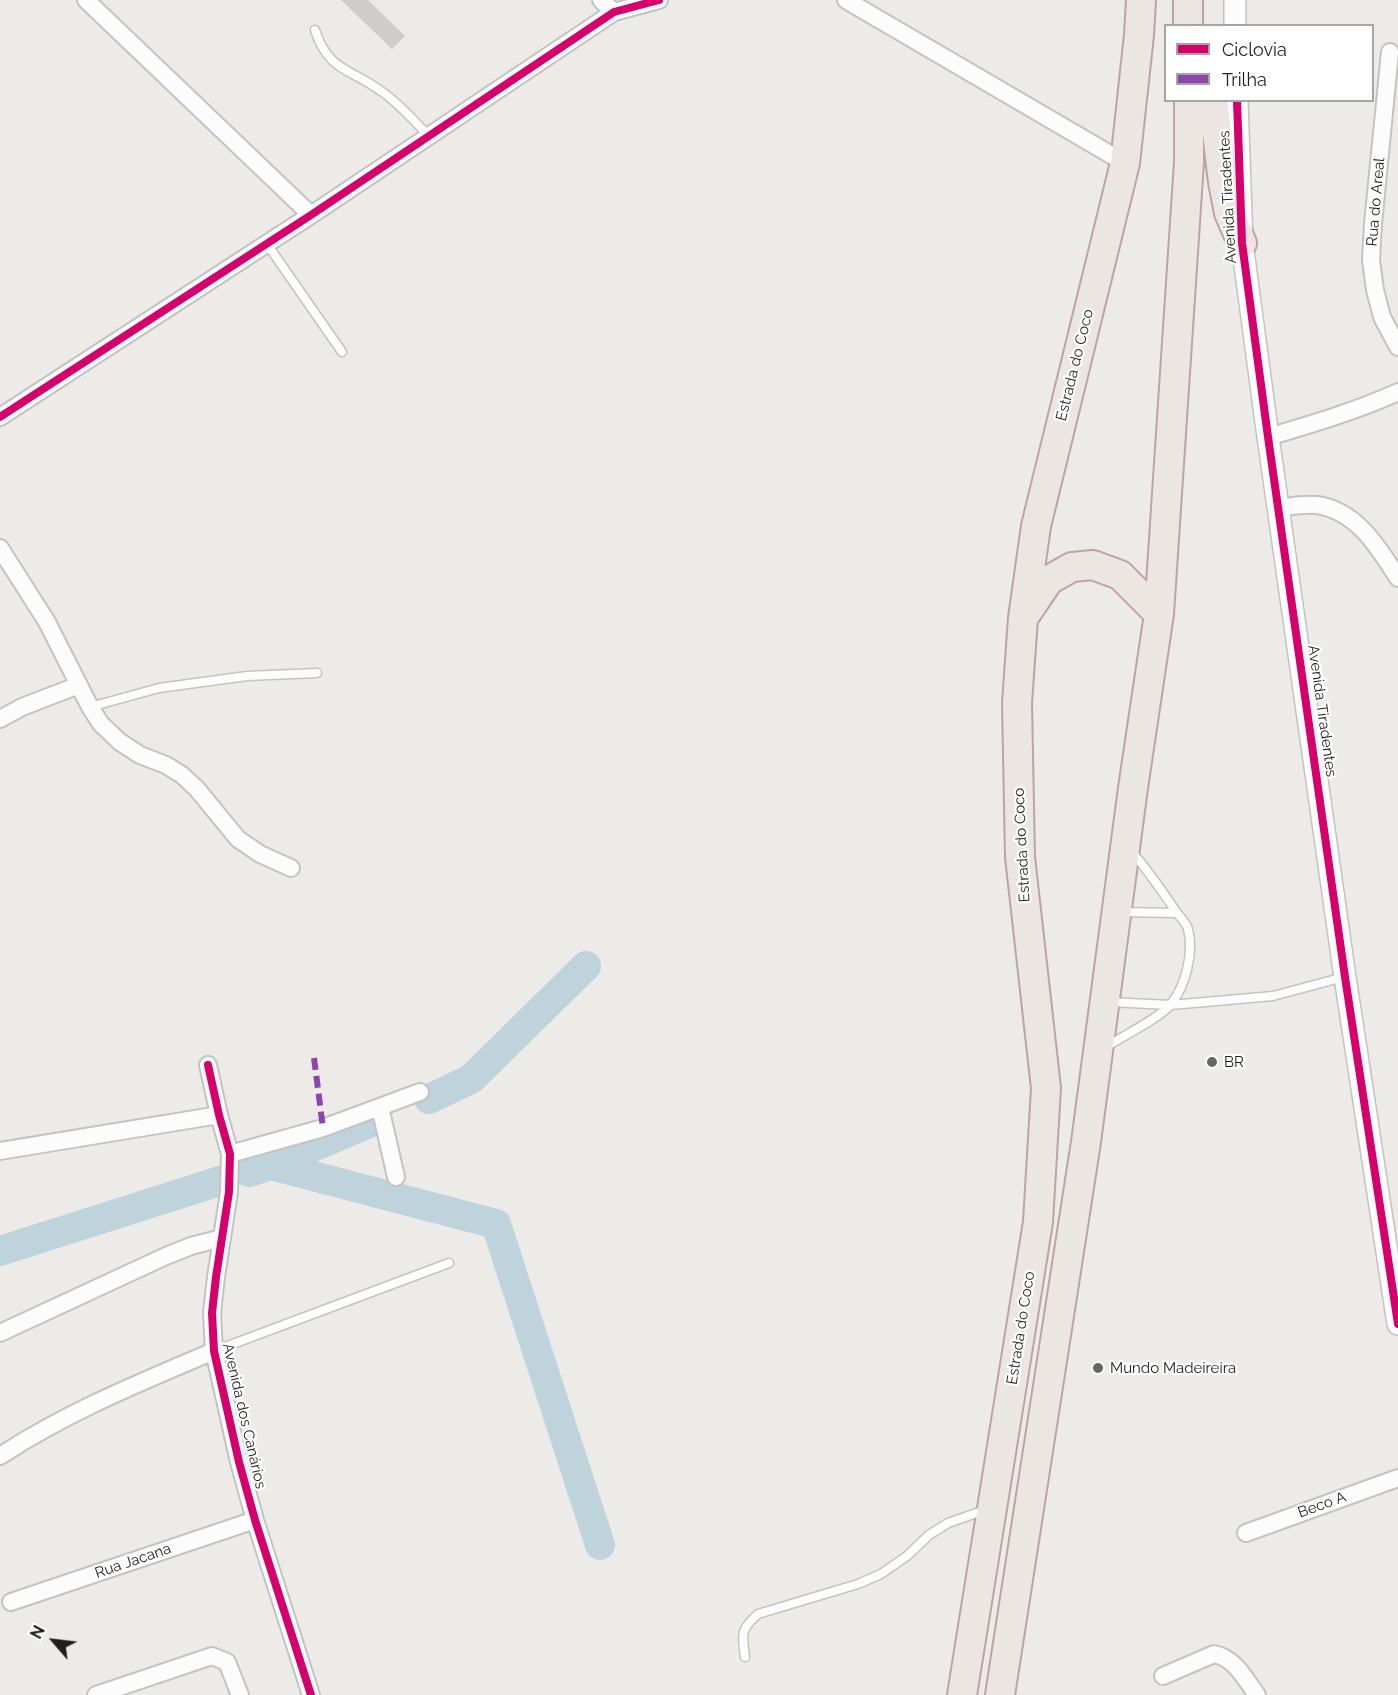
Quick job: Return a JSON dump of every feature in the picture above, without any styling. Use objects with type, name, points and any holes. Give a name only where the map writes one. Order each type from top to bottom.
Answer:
[{"type":"highway","name":"Estrada do Coco","points":[[962,1695],[1038,1222],[1046,1088],[1020,857],[1017,703],[1023,618],[1036,526],[1125,162],[1141,0]]},
{"type":"highway","points":[[1188,0],[1188,24]]},
{"type":"highway","points":[[1000,1695],[1086,1142],[1125,844],[1159,614],[1189,162],[1189,102]]},
{"type":"highway","points":[[1213,102],[1229,213],[1242,243]]},
{"type":"highway","points":[[1023,618],[1049,580],[1072,567],[1093,565],[1120,575],[1159,614]]},
{"type":"street","points":[[86,0],[312,215]]},
{"type":"street","points":[[601,0],[614,12]]},
{"type":"street","points":[[0,417],[312,215],[614,12],[659,0]]},
{"type":"street","points":[[846,0],[1125,162]]},
{"type":"street","points":[[1235,0],[1235,24]]},
{"type":"street","name":"Rua do Areal","points":[[1390,52],[1392,111],[1373,224],[1371,260],[1382,318],[1398,346]]},
{"type":"street","name":"Avenida Tiradentes","points":[[1237,102],[1242,243],[1345,977],[1398,1324]]},
{"type":"street","points":[[1268,436],[1330,418],[1398,392]]},
{"type":"street","points":[[1279,508],[1317,505],[1355,522],[1379,550],[1398,578]]},
{"type":"street","points":[[0,548],[47,622],[101,724],[120,742],[140,755],[166,765],[182,775],[197,789],[238,839],[260,854],[291,868]]},
{"type":"street","points":[[0,719],[22,707],[79,685]]},
{"type":"street","name":"Avenida dos Canários","points":[[208,1065],[230,1154],[229,1192],[216,1277],[213,1351],[238,1462],[311,1695]]},
{"type":"street","points":[[230,1154],[323,1128],[420,1092]]},
{"type":"street","points":[[380,1107],[396,1177]]},
{"type":"street","points":[[1,1152],[219,1115]]},
{"type":"street","points":[[0,1333],[174,1253],[222,1238]]},
{"type":"street","points":[[0,1456],[88,1405],[213,1351]]},
{"type":"street","name":"Beco A","points":[[1246,1533],[1398,1478]]},
{"type":"street","name":"Rua Jacana","points":[[11,1602],[255,1520]]},
{"type":"street","points":[[1163,1676],[1214,1654],[1223,1656],[1232,1662],[1257,1695]]},
{"type":"street","points":[[96,1695],[212,1656],[226,1662],[231,1669],[240,1695]]},
{"type":"lane","points":[[315,30],[320,46],[331,60],[347,72],[382,91],[429,136]]},
{"type":"lane","points":[[267,243],[342,352]]},
{"type":"lane","points":[[90,707],[159,688],[247,676],[316,673]]},
{"type":"lane","points":[[1098,1051],[1171,1005],[1185,976],[1190,942],[1187,926],[1150,872],[1125,844]]},
{"type":"lane","points":[[1116,912],[1176,913]]},
{"type":"lane","points":[[1104,1002],[1171,1005],[1273,996],[1345,977]]},
{"type":"lane","points":[[213,1351],[449,1263]]},
{"type":"lane","points":[[745,1657],[742,1634],[746,1625],[758,1614],[858,1584],[881,1574],[907,1556],[929,1535],[948,1523],[991,1508]]},
{"type":"building","points":[[342,0],[367,0],[404,36],[392,48]]},
{"type":"waterway","points":[[429,1099],[471,1079],[586,966]]},
{"type":"waterway","points":[[271,1165],[374,1121]]},
{"type":"waterway","points":[[249,1172],[271,1165],[496,1224],[600,1545]]},
{"type":"waterway","points":[[0,1251],[223,1180]]},
{"type":"marked path","points":[[314,1058],[323,1128]]},
{"type":"cycle path","points":[[0,417],[311,215],[614,12],[659,0]]},
{"type":"cycle path","points":[[1237,102],[1242,243],[1345,977],[1398,1324]]},
{"type":"cycle path","points":[[208,1065],[230,1154],[229,1192],[212,1313],[214,1351],[239,1462],[255,1520],[311,1695]]},
{"type":"place","name":"BR","points":[[1212,1062]]},
{"type":"place","name":"Mundo Madeireira","points":[[1098,1368]]}]
